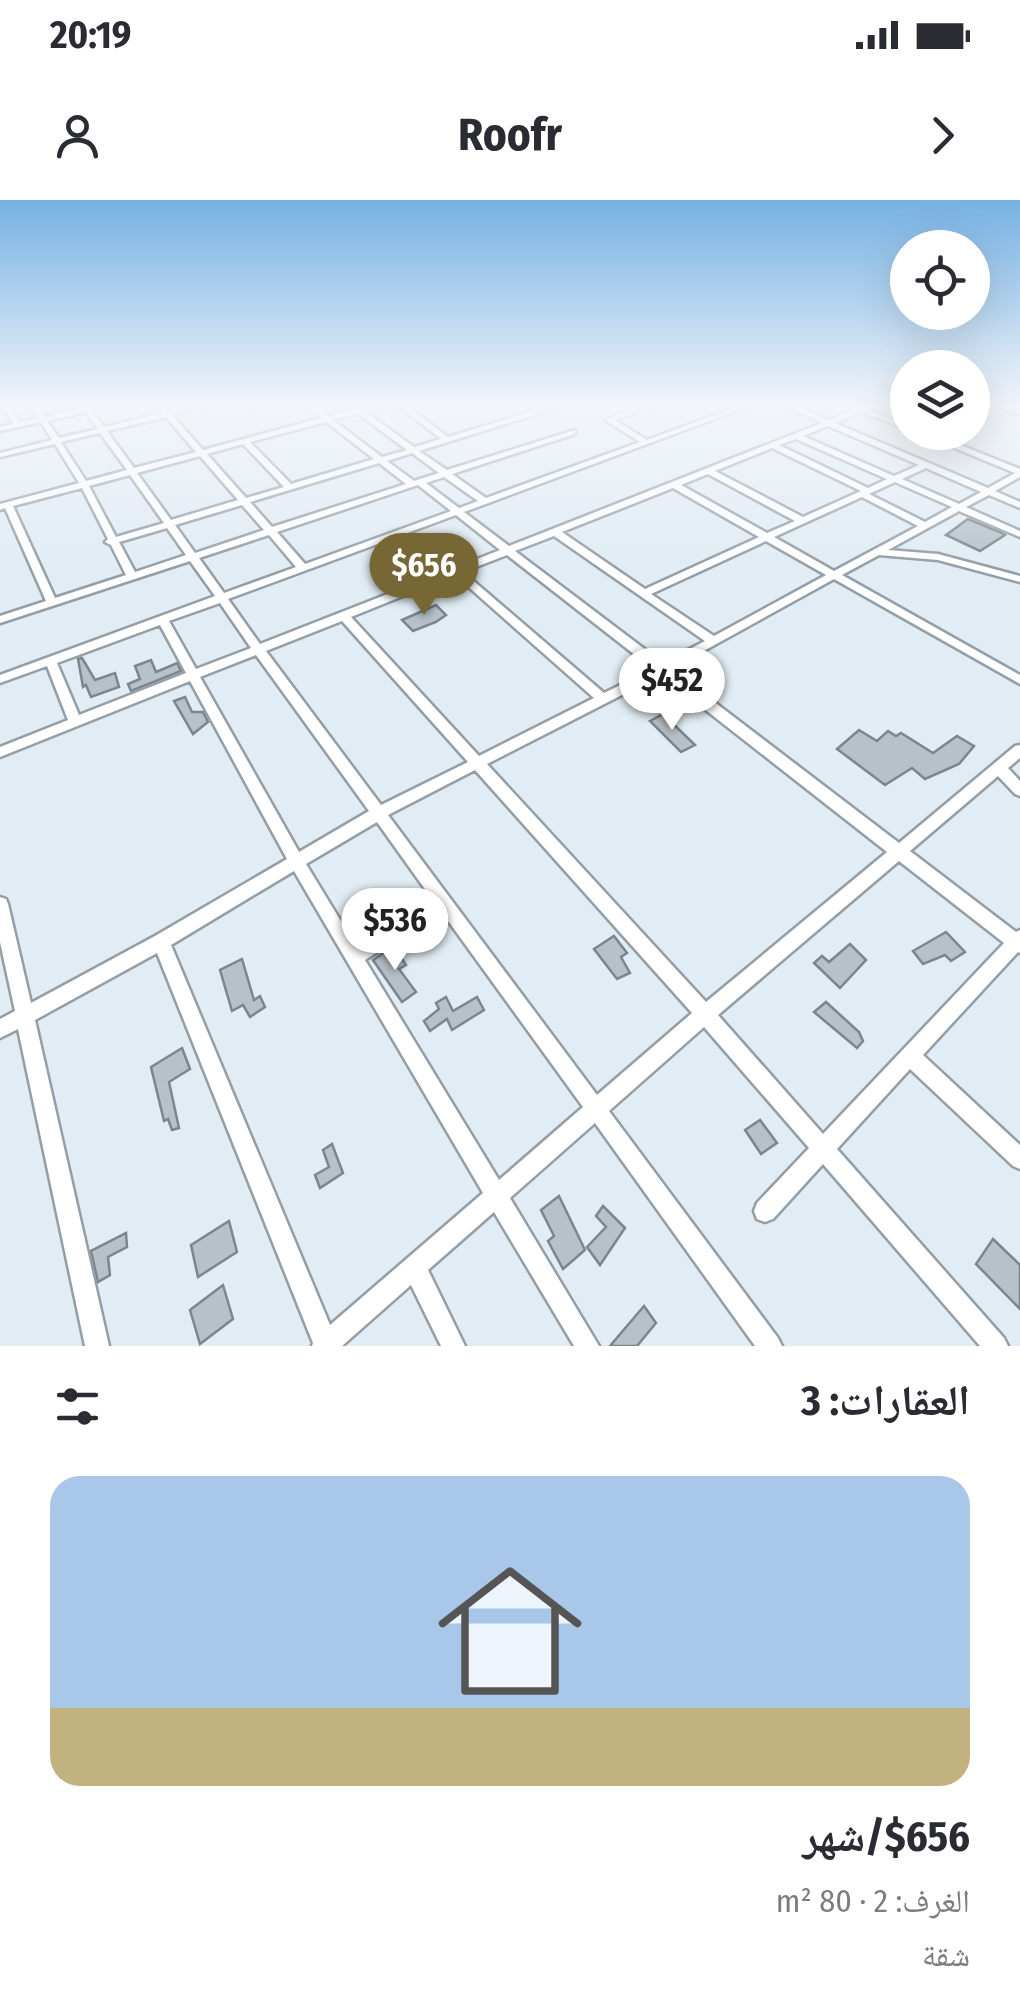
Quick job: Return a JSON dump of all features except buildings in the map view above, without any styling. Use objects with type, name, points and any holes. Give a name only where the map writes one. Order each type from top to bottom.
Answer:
[{"type":"street","points":[[68,460],[132,576]]},
{"type":"street","points":[[124,460],[770,1346]]},
{"type":"street","points":[[52,603],[4,506],[174,460]]},
{"type":"street","points":[[207,460],[302,568]]},
{"type":"street","points":[[263,460],[288,487]]},
{"type":"street","points":[[110,542],[374,460]]},
{"type":"street","points":[[381,460],[459,512],[1019,942],[765,1211]]},
{"type":"street","points":[[427,460],[485,502]]},
{"type":"street","points":[[0,620],[483,460]]},
{"type":"street","points":[[0,679],[599,460]]},
{"type":"street","points":[[0,752],[733,460]]},
{"type":"street","points":[[801,460],[926,526]]},
{"type":"street","points":[[851,460],[1020,534]]},
{"type":"street","points":[[914,460],[1020,505]]},
{"type":"street","points":[[989,460],[1020,473]]},
{"type":"street","points":[[644,594],[925,465]]},
{"type":"street","points":[[708,470],[803,521]]},
{"type":"street","points":[[0,1029],[161,942],[379,814],[713,642],[1020,473]]},
{"type":"street","points":[[674,484],[1020,680]]},
{"type":"street","points":[[555,532],[713,642]]},
{"type":"street","points":[[877,552],[938,556],[1020,578]]},
{"type":"street","points":[[456,571],[604,699]]},
{"type":"street","points":[[344,616],[706,1014],[996,1346]]},
{"type":"street","points":[[162,619],[296,861],[587,1346]]},
{"type":"street","points":[[50,660],[75,722]]},
{"type":"street","points":[[161,942],[325,1345],[706,1014],[901,854],[1020,750]]},
{"type":"street","points":[[998,768],[1020,790]]},
{"type":"street","points":[[354,958],[443,900]]},
{"type":"street","points":[[0,904],[96,1346]]},
{"type":"street","points":[[912,1058],[1020,1159]]},
{"type":"street","points":[[415,1268],[452,1346]]}]
